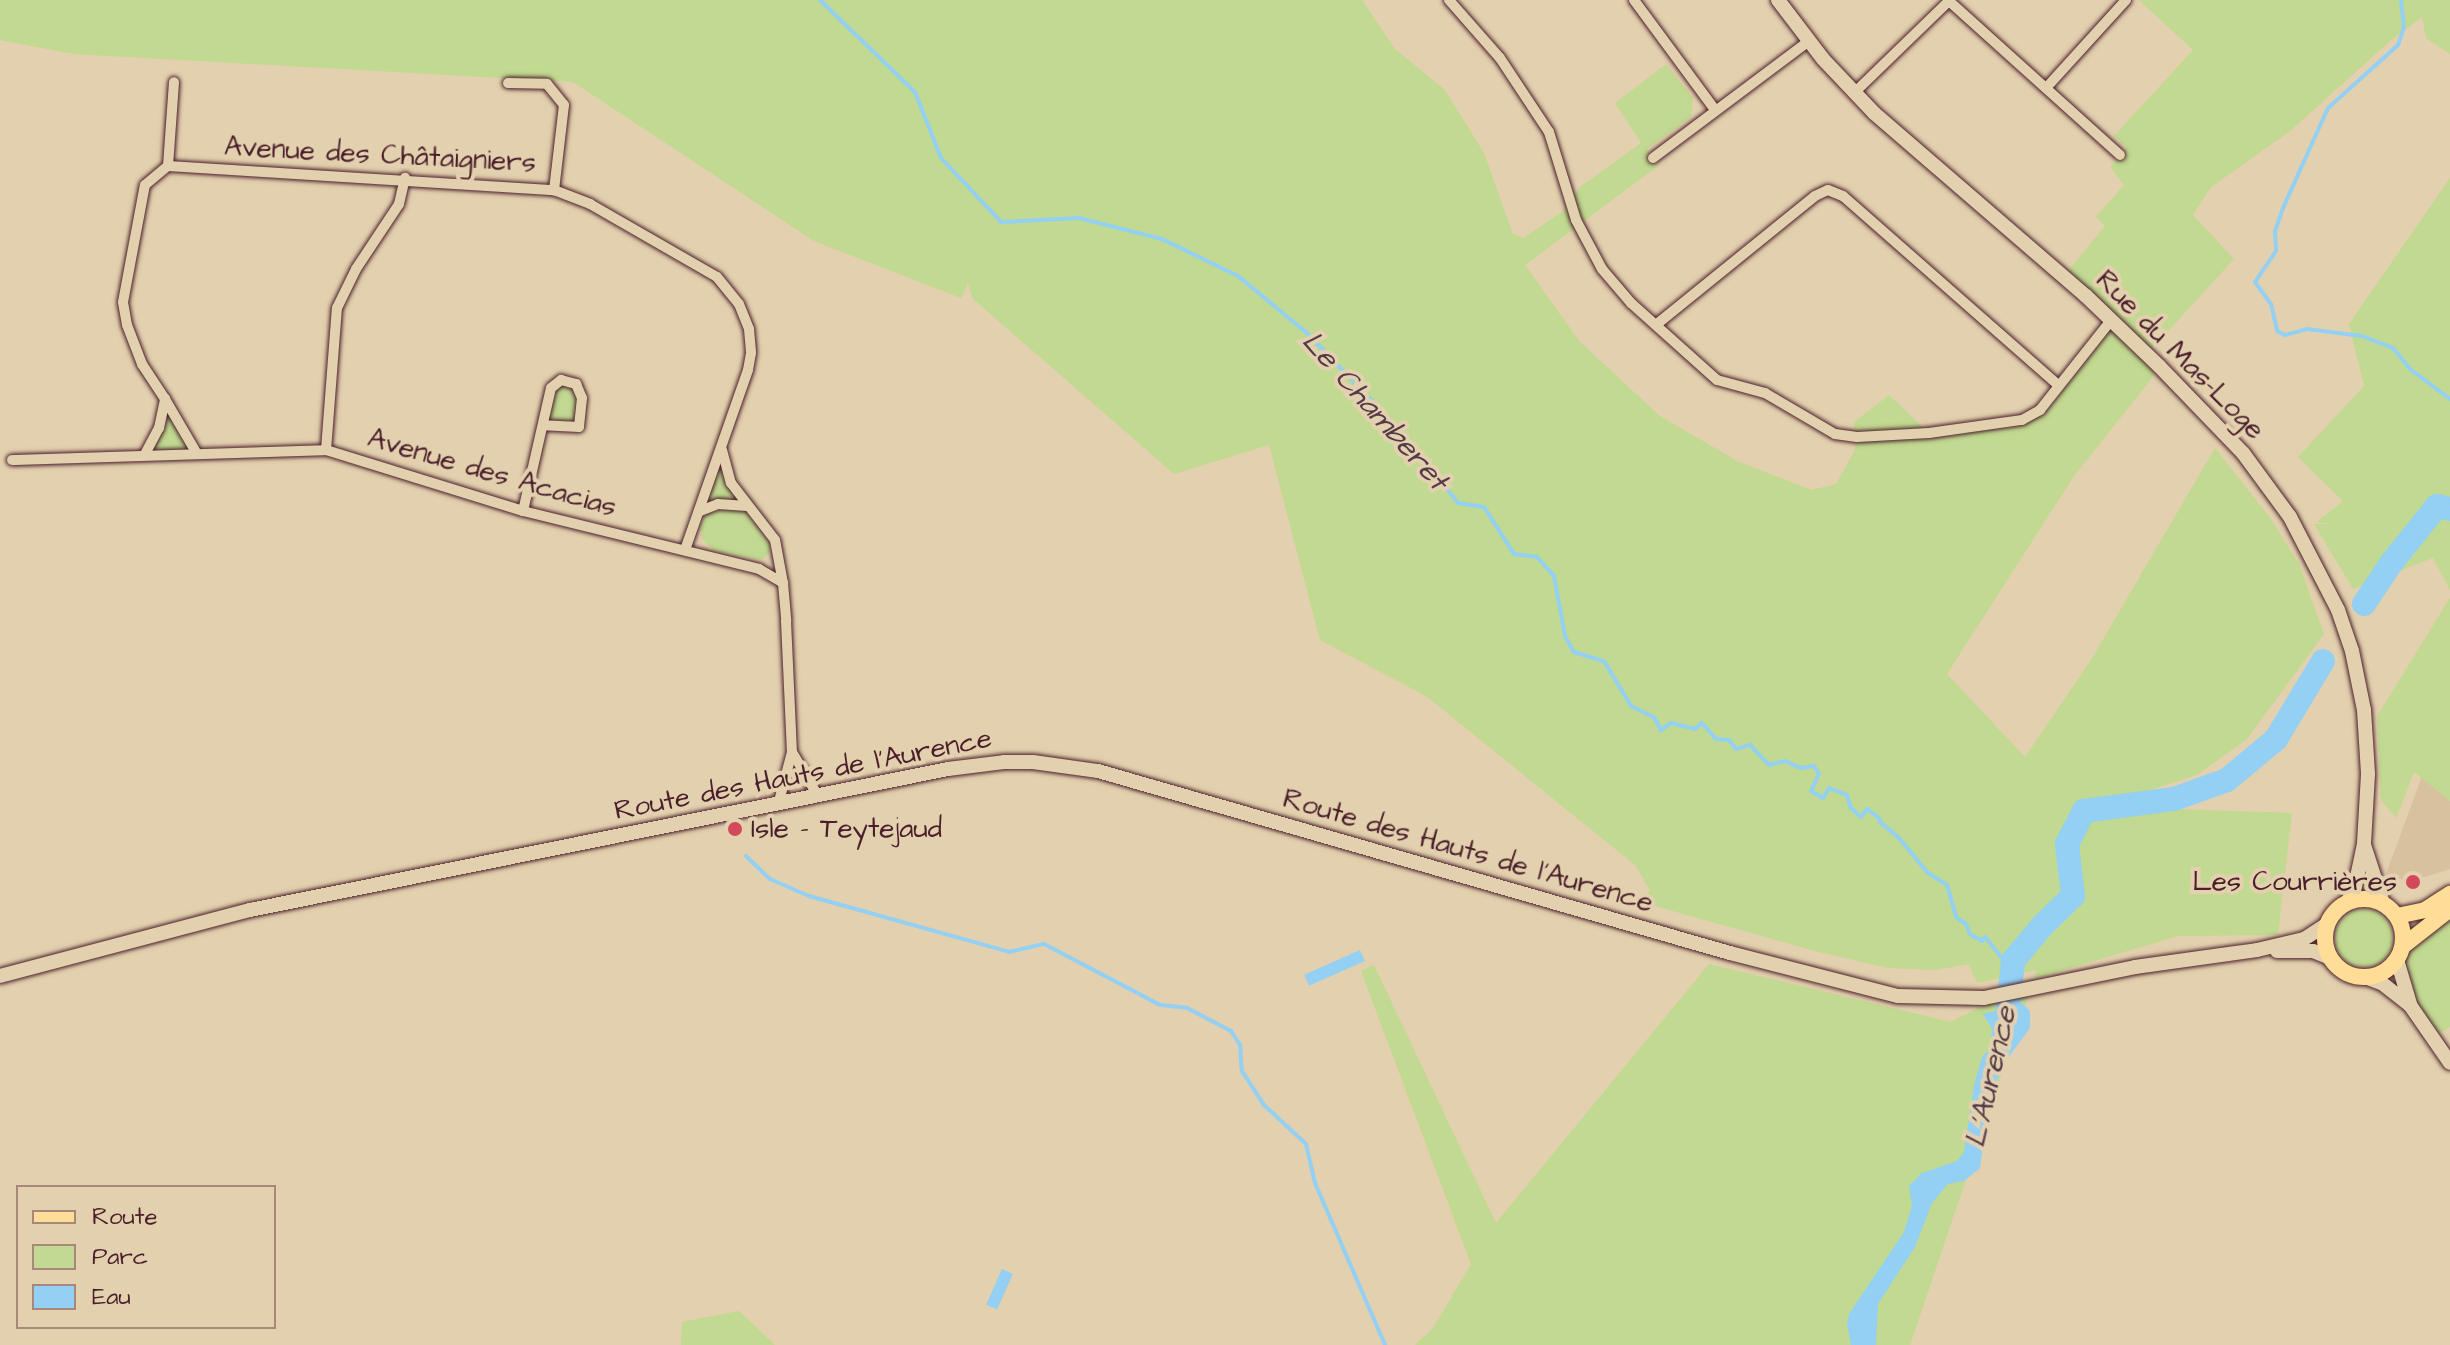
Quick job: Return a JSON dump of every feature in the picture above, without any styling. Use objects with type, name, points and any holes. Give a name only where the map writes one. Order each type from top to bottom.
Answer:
[{"type":"main road","name":"Rue du Mas-Loge","points":[[1778,0],[1854,93],[2112,319],[2243,453],[2290,517],[2326,582],[2352,651],[2364,710],[2368,774],[2364,844],[2354,891],[2347,902]]},
{"type":"main road","name":"Route des Hauts de l'Aurence","points":[[0,976],[250,910],[948,769],[1004,762],[1062,765],[1098,771],[1865,990],[1939,999],[1984,998],[2135,967],[2257,950]]},
{"type":"main road","name":"Rue du Mas-Loge","points":[[2364,844],[2383,903]]},
{"type":"main road","points":[[2397,916],[2425,910],[2450,894]]},
{"type":"main road","points":[[2257,950],[2304,939],[2327,924],[2347,902],[2365,899],[2383,903],[2397,916],[2410,1005]]},
{"type":"main road","points":[[2365,977],[2388,969],[2400,953],[2450,909]]},
{"type":"main road","points":[[2327,924],[2325,936],[2330,958]]},
{"type":"main road","points":[[2257,950],[2313,951],[2330,958],[2345,972],[2383,984],[2410,1005],[2450,1063]]},
{"type":"street","points":[[1449,0],[1500,58],[1549,132],[1576,220],[1602,269],[1631,303],[1717,380],[1765,393],[1835,434],[1846,436],[1905,435],[2022,420],[2040,410],[2112,319]]},
{"type":"street","points":[[1634,0],[1715,110]]},
{"type":"street","points":[[2046,88],[2126,0]]},
{"type":"street","points":[[1854,93],[1950,1],[2120,155]]},
{"type":"street","points":[[1653,158],[1809,41]]},
{"type":"street","points":[[174,82],[168,166],[145,185],[123,302],[127,325],[142,364],[196,452]]},
{"type":"street","points":[[508,83],[547,84],[564,105],[554,190]]},
{"type":"street","name":"Avenue des Châtaigniers","points":[[168,166],[405,178],[554,190],[590,204],[717,277],[739,304],[749,329],[751,353],[722,448],[685,550]]},
{"type":"street","points":[[326,450],[337,308],[356,269],[399,204],[405,178]]},
{"type":"street","points":[[1657,324],[1815,196],[1828,190],[1843,196],[2058,385]]},
{"type":"street","points":[[523,511],[551,388],[561,380],[576,384],[582,398],[579,427],[544,425]]},
{"type":"street","points":[[145,454],[159,428],[165,399]]},
{"type":"street","points":[[722,448],[731,483],[775,540],[783,583],[792,752],[778,805]]},
{"type":"street","name":"Avenue des Acacias","points":[[12,460],[326,450],[523,511],[759,569],[783,583]]},
{"type":"street","points":[[700,511],[718,504],[747,506]]},
{"type":"street","points":[[792,752],[818,796]]},
{"type":"shaded area","points":[[2422,776],[2450,801],[2450,869],[2409,882],[2386,874]]},
{"type":"green space","points":[[0,0],[1362,0],[1395,49],[1445,90],[1484,153],[1513,234],[1524,238],[1563,211],[1580,187],[1641,143],[1615,103],[1666,64],[1693,98],[1691,117],[1647,149],[1658,166],[1525,265],[1579,341],[1660,416],[1739,462],[1812,490],[1836,484],[1855,450],[1854,422],[1889,395],[1929,433],[2022,420],[2040,410],[2112,319],[2063,277],[2105,226],[2096,217],[2124,185],[2110,167],[2127,148],[2114,136],[2193,50],[2139,0],[2450,0],[2450,54],[2426,38],[2422,17],[2389,42],[2290,131],[2211,187],[2193,215],[2234,259],[2147,354],[2159,366],[2149,382],[2074,476],[1947,674],[2025,757],[2091,660],[2215,448],[2271,519],[2299,564],[2324,634],[2246,740],[2197,775],[2138,794],[2083,806],[2292,813],[2278,935],[2178,936],[2034,979],[2036,970],[1977,983],[1969,964],[1936,970],[1888,968],[1815,951],[1641,902],[1650,890],[1635,865],[1426,696],[1320,640],[1269,445],[1174,474],[972,298],[968,283],[961,298],[814,241],[573,82],[74,54],[0,40]]},
{"type":"green space","points":[[2450,178],[2450,590],[2433,558],[2353,589],[2314,524],[2332,524],[2317,522],[2343,501],[2298,457],[2364,386],[2349,324]]},
{"type":"green space","points":[[561,380],[576,384],[579,427],[544,425],[551,388]]},
{"type":"green space","points":[[165,399],[196,452],[145,454]]},
{"type":"green space","points":[[722,448],[731,483],[747,506],[700,511]]},
{"type":"green space","points":[[735,507],[745,511],[770,544],[769,553],[761,560],[714,551],[702,539],[701,526],[706,513]]},
{"type":"green space","points":[[2450,598],[2450,801],[2414,772],[2396,818],[2381,800],[2377,716]]},
{"type":"green space","points":[[2364,909],[2385,917],[2393,938],[2385,959],[2364,967],[2343,959],[2335,938],[2343,917]]},
{"type":"green space","points":[[2450,909],[2450,1027],[2433,1036],[2410,1005],[2397,960]]},
{"type":"green space","points":[[1709,964],[1951,1022],[2034,979],[1910,1345],[1415,1345],[1433,1328],[1471,1264],[1361,971],[1374,965],[1496,1223]]},
{"type":"green space","points":[[739,1311],[775,1345],[681,1345],[682,1322]]},
{"type":"water","points":[[1360,950],[1365,961],[1309,986],[1304,975]]},
{"type":"water","points":[[2023,1004],[2030,1011],[2030,1028],[2003,1065],[1989,1102],[1980,1168],[1964,1181],[1948,1184],[1932,1203],[1915,1247],[1878,1304],[1876,1345],[1851,1345],[1847,1324],[1849,1314],[1904,1232],[1912,1206],[1909,1186],[1922,1173],[1957,1161],[1964,1152],[1974,1085],[1982,1057],[1990,1048],[1992,1029],[1983,1014]]},
{"type":"water","points":[[1002,1269],[1013,1274],[997,1310],[986,1305]]},
{"type":"waterway","name":"Le Chamberet","points":[[820,0],[915,92],[941,158],[1001,222],[1079,218],[1162,239],[1238,276],[1308,334],[1402,432],[1458,503],[1484,507],[1514,554],[1537,557],[1554,576],[1565,636],[1574,652],[1604,661],[1631,706],[1654,717],[1661,730],[1671,723],[1695,729],[1702,723],[1716,739],[1729,740],[1736,749],[1750,745],[1769,765],[1785,761],[1801,768],[1814,766],[1819,774],[1811,791],[1823,798],[1829,788],[1847,795],[1851,808],[1861,817],[1867,809],[1879,818],[1928,873],[1947,885],[1956,917],[1966,924],[1970,934],[1982,941],[1985,937],[2001,957],[2013,961]]},
{"type":"waterway","points":[[2401,0],[2404,27],[2398,45],[2328,108],[2283,208],[2275,231],[2276,251],[2255,282],[2271,304],[2277,331],[2285,335],[2307,329],[2362,336],[2393,348],[2410,369],[2450,399]]},
{"type":"waterway","name":"L'Aurence","points":[[2364,604],[2392,562],[2437,506],[2450,509]]},
{"type":"waterway","name":"L'Aurence","points":[[2005,1038],[2013,961],[2073,896],[2067,844],[2084,811],[2174,799],[2227,780],[2276,739],[2323,661]]},
{"type":"waterway","points":[[746,856],[770,879],[809,896],[1009,952],[1044,944],[1160,1005],[1187,1008],[1231,1031],[1240,1045],[1242,1071],[1264,1105],[1306,1144],[1315,1183],[1385,1345]]},
{"type":"place","name":"Isle - Teytejaud","points":[[735,829]]},
{"type":"place","name":"Les Courrières","points":[[2413,882]]}]
